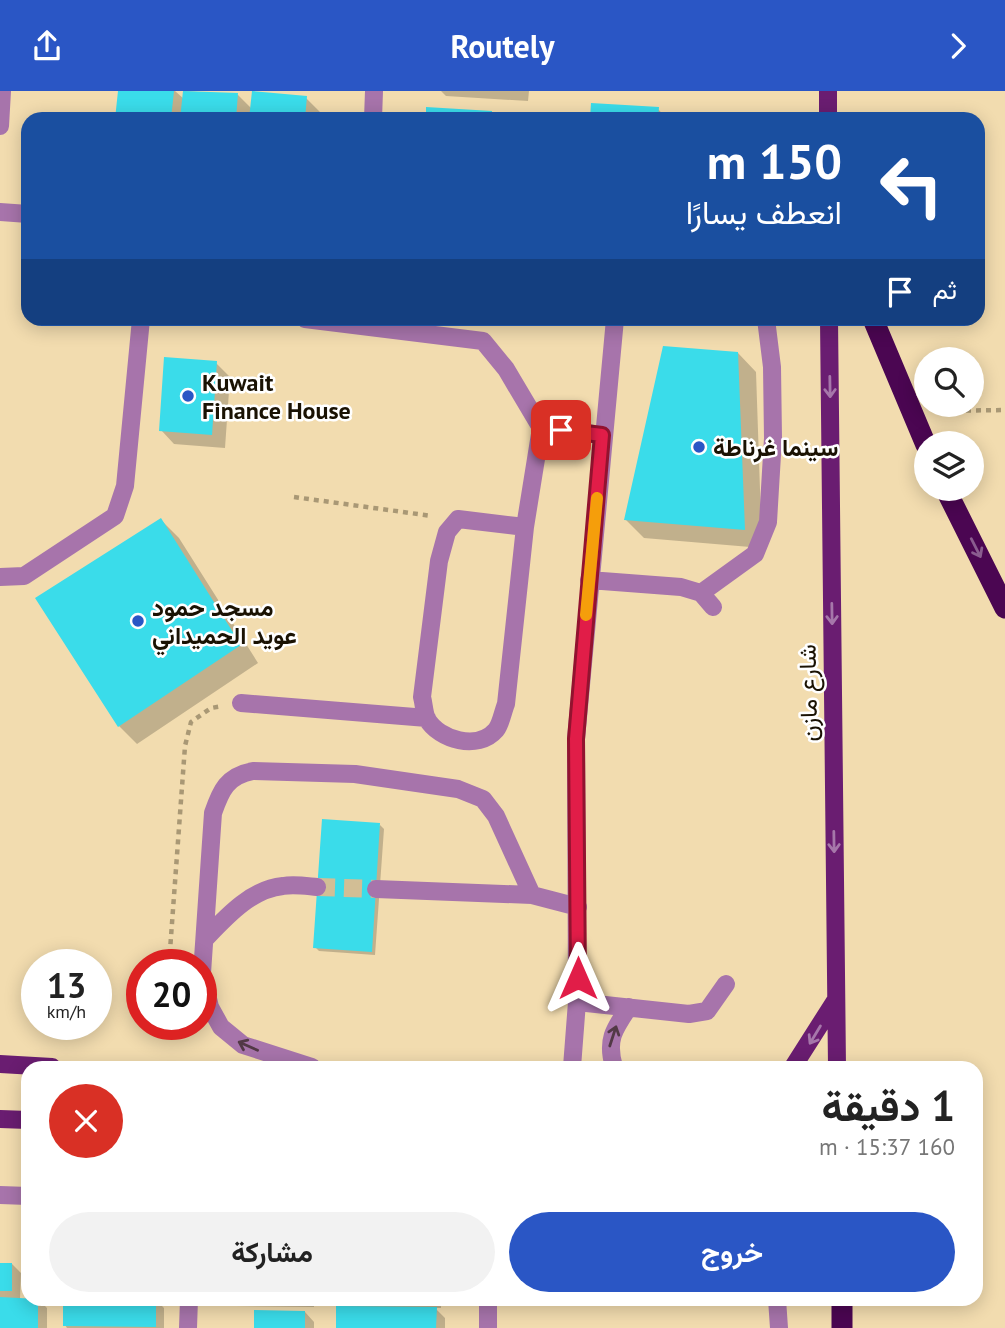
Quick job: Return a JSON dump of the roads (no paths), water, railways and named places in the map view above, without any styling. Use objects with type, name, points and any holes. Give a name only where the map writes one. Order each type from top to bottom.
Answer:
[{"type":"highway","points":[[876,326],[920,431]]},
{"type":"highway","points":[[952,501],[1005,608]]},
{"type":"highway","points":[[842,1306],[842,1328]]},
{"type":"main road","points":[[828,91],[828,112]]},
{"type":"main road","name":"شارع مازن","points":[[829,326],[837,1061]]},
{"type":"main road","points":[[797,1061],[835,1001]]},
{"type":"main road","points":[[0,1064],[21,1065]]},
{"type":"main road","points":[[0,1119],[21,1120]]},
{"type":"street","points":[[0,126],[2,91]]},
{"type":"street","points":[[373,112],[374,91]]},
{"type":"street","points":[[0,212],[21,214]]},
{"type":"street","points":[[0,577],[24,576],[116,516],[125,486],[140,326]]},
{"type":"street","points":[[362,326],[483,341],[506,369],[541,428],[525,527],[506,704],[496,730],[477,741],[453,740],[435,729],[426,718],[422,697],[439,561],[447,532],[458,519],[525,527]]},
{"type":"street","points":[[572,1061],[577,1002],[576,739],[602,435],[614,326]]},
{"type":"street","points":[[589,580],[681,587],[707,600],[755,554],[768,522],[772,367],[766,326]]},
{"type":"street","points":[[541,428],[602,435]]},
{"type":"street","points":[[241,703],[426,718]]},
{"type":"street","points":[[293,1061],[243,1045],[221,1027],[210,1007],[202,973],[213,813],[222,789],[240,774],[253,771],[355,774],[458,789],[483,799],[496,816],[532,895]]},
{"type":"street","points":[[205,939],[234,910],[263,891],[283,885],[317,887]]},
{"type":"street","points":[[376,889],[532,895],[578,907]]},
{"type":"street","points":[[577,1002],[689,1014],[706,1011],[726,983]]},
{"type":"street","points":[[612,1061],[609,1051],[614,1029],[629,1007]]},
{"type":"street","points":[[0,1195],[21,1196]]},
{"type":"street","points":[[188,1328],[189,1306]]},
{"type":"street","points":[[488,1306],[488,1328]]},
{"type":"street","points":[[777,1306],[779,1328]]},
{"type":"tunnel","points":[[317,887],[376,889]]},
{"type":"place","name":"Kuwait Finance House","points":[[188,396]]},
{"type":"place","name":"سينما غرناطة","points":[[699,447]]},
{"type":"place","name":"مسجد حمود عويد الحميداني","points":[[138,621]]}]
